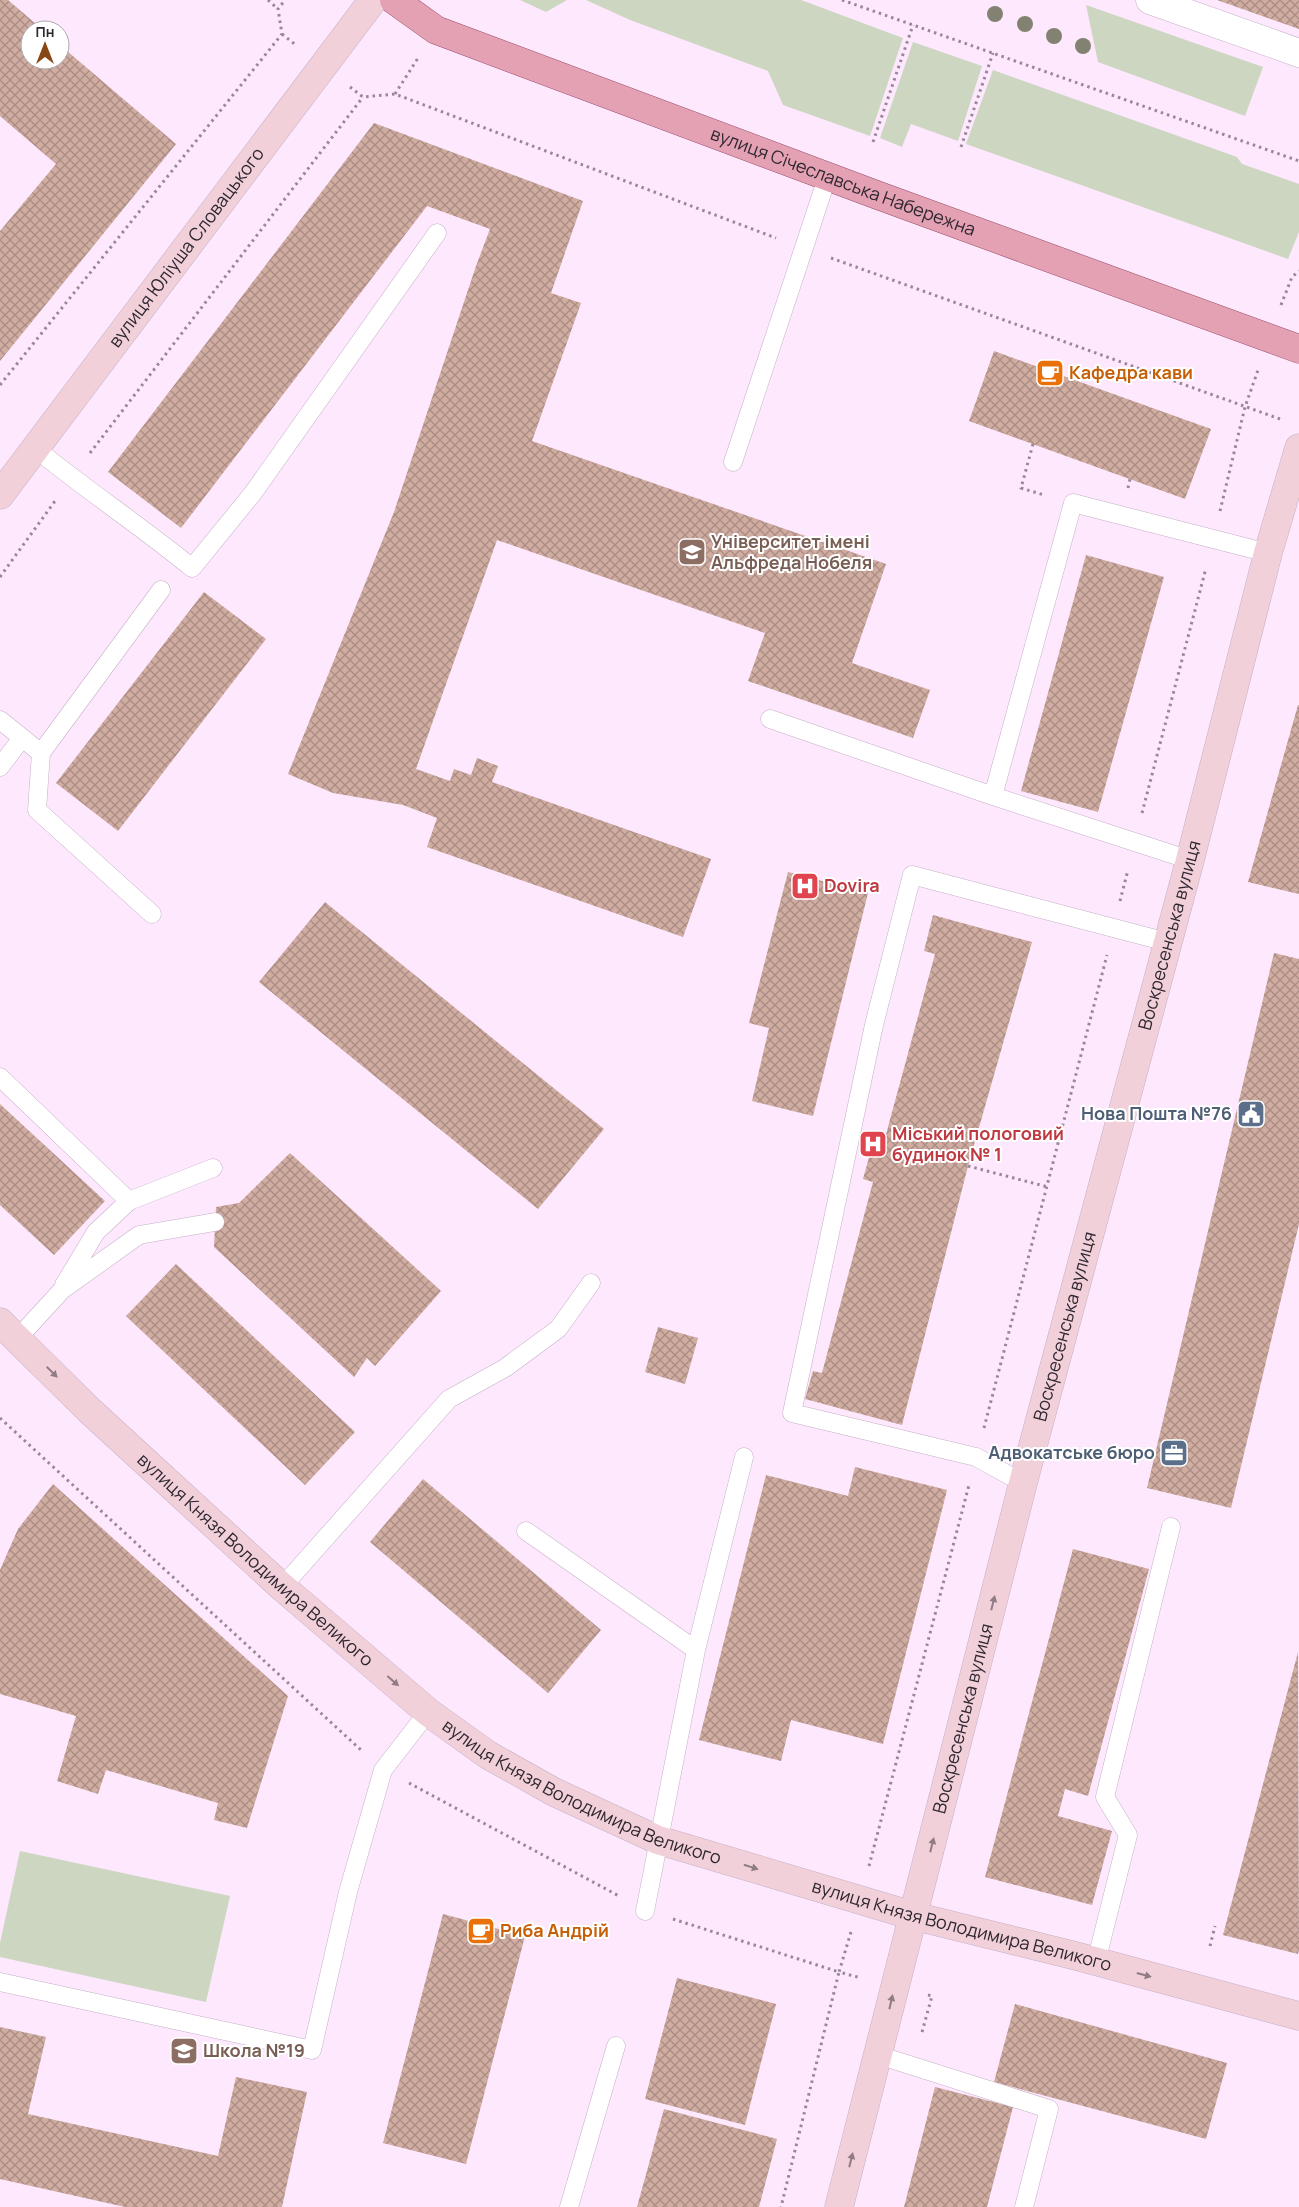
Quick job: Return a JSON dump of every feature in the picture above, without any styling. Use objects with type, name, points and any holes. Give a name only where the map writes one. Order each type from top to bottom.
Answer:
[{"type":"main road","name":"вулиця Юліуша Словацького","points":[[2,488],[35,448],[373,0]]},
{"type":"main road","name":"вулиця Січеславська Набережна","points":[[394,0],[436,30],[1299,349]]},
{"type":"main road","name":"Воскресенська вулиця","points":[[839,2207],[1023,1483],[1190,860],[1268,553],[1299,448]]},
{"type":"main road","name":"вулиця Князя Володимира Великого","points":[[9,1330],[89,1410],[282,1586],[428,1712],[488,1755],[554,1792],[658,1840],[914,1916],[1299,2016]]},
{"type":"street","points":[[1150,0],[1299,53]]},
{"type":"lane","points":[[733,462],[828,175]]},
{"type":"lane","points":[[35,448],[71,478],[161,542],[192,568],[253,493],[437,233]]},
{"type":"lane","points":[[993,796],[1073,503],[1268,553]]},
{"type":"lane","points":[[152,914],[37,810],[40,753],[161,590]]},
{"type":"lane","points":[[770,719],[993,796],[1190,860]]},
{"type":"lane","points":[[0,720],[40,753]]},
{"type":"lane","points":[[0,767],[22,738]]},
{"type":"lane","points":[[1023,1483],[976,1457],[792,1413],[874,1026],[912,875],[1167,942]]},
{"type":"lane","points":[[0,1077],[130,1201]]},
{"type":"lane","points":[[62,1290],[96,1232],[130,1201],[213,1168]]},
{"type":"lane","points":[[9,1330],[139,1235],[215,1222]]},
{"type":"lane","points":[[282,1586],[449,1399],[505,1368],[558,1329],[591,1283]]},
{"type":"lane","points":[[646,1911],[658,1840],[696,1650],[744,1457]]},
{"type":"lane","points":[[1096,1962],[1128,1835],[1105,1797],[1171,1527]]},
{"type":"lane","points":[[526,1531],[696,1650]]},
{"type":"lane","points":[[0,1982],[312,2050],[348,1892],[383,1770],[428,1712]]},
{"type":"lane","points":[[569,2207],[616,2046]]},
{"type":"lane","points":[[878,2055],[1049,2109],[1024,2207]]},
{"type":"path","points":[[0,385],[282,34],[278,9],[268,0]]},
{"type":"path","points":[[278,9],[285,0]]},
{"type":"path","points":[[842,0],[1299,162]]},
{"type":"path","points":[[873,142],[913,25]]},
{"type":"path","points":[[961,148],[993,53]]},
{"type":"path","points":[[396,94],[419,57]]},
{"type":"path","points":[[0,577],[71,478],[363,97]]},
{"type":"path","points":[[782,2207],[839,1972],[860,1900],[1048,1187],[1213,540],[1245,407]]},
{"type":"path","points":[[1033,444],[1021,488],[1073,503]]},
{"type":"path","points":[[968,1166],[1048,1187]]},
{"type":"path","points":[[0,1418],[383,1770],[646,1911],[839,1972]]},
{"type":"path","points":[[1210,1946],[1215,1926]]},
{"type":"green space","points":[[520,0],[567,0],[546,12]]},
{"type":"green space","points":[[586,0],[801,0],[903,38],[870,136],[783,105],[768,71],[630,20]]},
{"type":"green space","points":[[1086,5],[1263,67],[1245,116],[1098,62]]},
{"type":"green space","points":[[913,42],[982,66],[958,141],[911,124],[902,147],[880,138]]},
{"type":"green space","points":[[993,70],[1237,157],[1242,164],[1299,184],[1299,232],[1288,259],[966,144]]},
{"type":"green space","points":[[20,1851],[230,1896],[206,2002],[0,1957],[0,1943]]},
{"type":"building","points":[[0,0],[8,0],[31,20],[20,20],[20,70],[70,70],[70,54],[176,144],[0,361],[0,231],[56,164],[0,116]]},
{"type":"building","points":[[1217,0],[1299,0],[1299,29]]},
{"type":"building","points":[[374,123],[583,201],[551,293],[581,303],[532,441],[886,564],[852,663],[930,690],[913,738],[748,681],[765,633],[497,540],[416,769],[450,781],[454,769],[471,775],[477,758],[498,766],[492,782],[711,859],[683,937],[427,847],[437,818],[403,805],[333,793],[288,774],[394,512],[490,229],[427,206],[181,528],[108,472]]},
{"type":"building","points":[[994,351],[1211,429],[1185,499],[969,421]]},
{"type":"building","points":[[1086,555],[1164,577],[1098,812],[1021,791]]},
{"type":"building","points":[[204,592],[266,639],[118,831],[56,783]]},
{"type":"building","points":[[1299,705],[1299,894],[1248,882]]},
{"type":"building","points":[[788,872],[868,893],[813,1116],[752,1101],[769,1028],[749,1023]]},
{"type":"building","points":[[325,902],[604,1129],[538,1209],[259,982]]},
{"type":"building","points":[[933,915],[1032,942],[968,1166],[902,1425],[805,1399],[813,1371],[822,1373],[873,1182],[863,1179],[875,1136],[885,1138],[935,954],[924,951]]},
{"type":"building","points":[[1274,953],[1299,959],[1299,1224],[1231,1508],[1147,1488]]},
{"type":"building","points":[[0,1104],[105,1201],[54,1255],[0,1205]]},
{"type":"building","points":[[290,1153],[441,1291],[375,1366],[367,1358],[354,1377],[214,1247],[216,1207],[239,1203]]},
{"type":"building","points":[[176,1264],[355,1432],[305,1485],[126,1316]]},
{"type":"building","points":[[658,1327],[698,1338],[685,1384],[645,1372]]},
{"type":"building","points":[[855,1467],[947,1490],[883,1744],[791,1720],[781,1761],[699,1740],[766,1475],[848,1496]]},
{"type":"building","points":[[423,1479],[601,1630],[548,1693],[370,1542]]},
{"type":"building","points":[[53,1484],[288,1696],[247,1828],[214,1820],[218,1803],[106,1770],[98,1794],[57,1781],[76,1716],[0,1694],[0,1570],[18,1529]]},
{"type":"building","points":[[1073,1549],[1149,1569],[1088,1796],[1065,1789],[1058,1816],[1112,1831],[1092,1905],[985,1877]]},
{"type":"building","points":[[1298,1652],[1299,1950],[1298,1954],[1223,1935]]},
{"type":"building","points":[[443,1914],[525,1936],[466,2164],[383,2143]]},
{"type":"building","points":[[677,1978],[776,2004],[745,2125],[645,2099]]},
{"type":"building","points":[[1015,2004],[1227,2063],[1206,2139],[994,2082]]},
{"type":"building","points":[[0,2027],[46,2037],[28,2114],[218,2156],[236,2077],[307,2092],[282,2207],[125,2207],[0,2179]]},
{"type":"building","points":[[935,2087],[1013,2107],[987,2207],[904,2207]]},
{"type":"building","points":[[664,2109],[777,2139],[759,2207],[637,2207]]},
{"type":"place","name":"Кафедра кави","points":[[1050,373]]},
{"type":"place","name":"Університет імені Альфреда Нобеля","points":[[692,552]]},
{"type":"place","name":"Dovira","points":[[805,886]]},
{"type":"place","name":"Нова Пошта №76","points":[[1251,1114]]},
{"type":"place","name":"Міський пологовий будинок № 1","points":[[873,1144]]},
{"type":"place","name":"Адвокатське бюро","points":[[1174,1453]]},
{"type":"place","name":"Риба Андрій","points":[[481,1931]]},
{"type":"place","name":"Школа №19","points":[[184,2051]]}]
